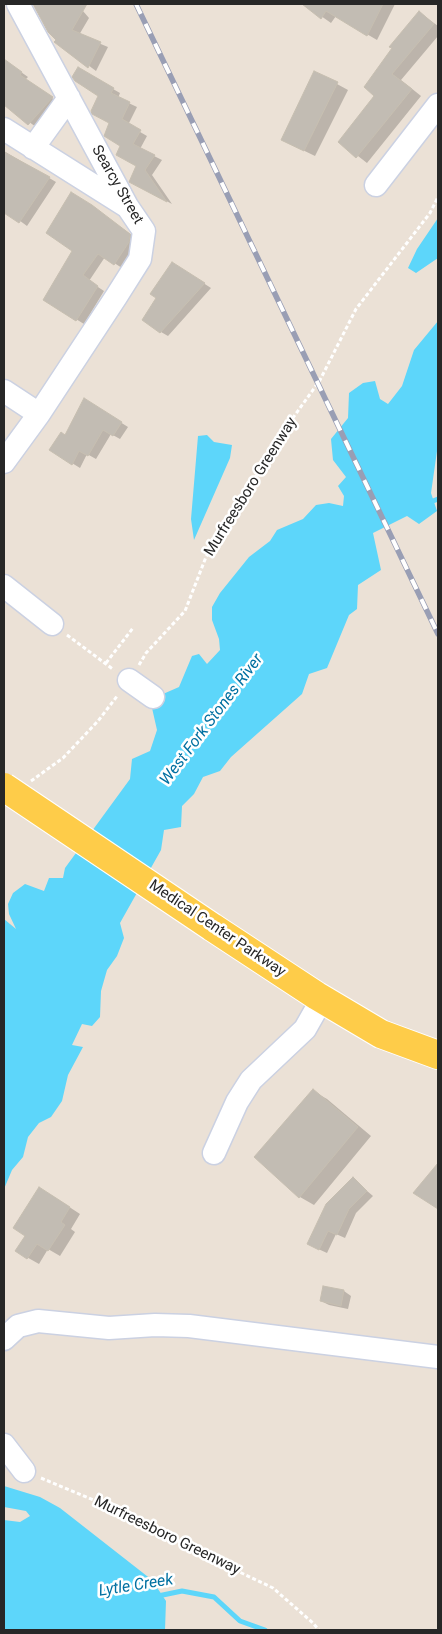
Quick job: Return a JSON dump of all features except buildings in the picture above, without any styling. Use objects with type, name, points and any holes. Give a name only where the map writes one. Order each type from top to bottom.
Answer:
[{"type":"main road","name":"Medical Center Parkway","points":[[15,786],[212,927],[322,999],[381,1034],[438,1055]]},
{"type":"street","name":"Searcy Street","points":[[4,462],[39,414],[140,258],[144,231],[126,206],[18,4]]},
{"type":"street","points":[[33,148],[68,98]]},
{"type":"street","points":[[376,185],[438,105]]},
{"type":"street","points":[[4,130],[126,206]]},
{"type":"street","points":[[4,392],[39,414]]},
{"type":"street","points":[[4,586],[52,624]]},
{"type":"street","points":[[129,680],[154,697]]},
{"type":"street","points":[[214,1153],[237,1102],[251,1080],[305,1029],[322,999]]},
{"type":"street","points":[[4,1339],[18,1326],[38,1321],[109,1328],[156,1325],[189,1326],[438,1357]]},
{"type":"street","points":[[4,1445],[24,1471]]},
{"type":"path","name":"Murfreesboro Greenway","points":[[15,786],[63,758],[98,722],[146,653],[185,611],[206,557],[254,484],[290,422],[320,380],[356,309],[430,212],[438,197]]},
{"type":"path","points":[[52,624],[129,680]]},
{"type":"path","points":[[106,663],[133,628]]},
{"type":"path","name":"Murfreesboro Greenway","points":[[24,1471],[132,1516],[273,1588],[314,1623],[319,1630]]},
{"type":"water","points":[[438,218],[438,258],[416,273],[408,268],[417,249]]},
{"type":"water","name":"West Fork Stones River","points":[[438,321],[438,444],[431,493],[437,511],[419,524],[407,516],[373,533],[381,570],[358,585],[357,609],[349,615],[327,668],[309,674],[302,694],[231,757],[220,771],[203,777],[194,794],[182,806],[181,827],[164,830],[161,850],[120,923],[124,938],[117,956],[107,970],[101,991],[100,1017],[92,1026],[82,1024],[72,1045],[83,1047],[68,1075],[62,1101],[51,1117],[39,1123],[28,1137],[23,1157],[12,1170],[4,1189],[4,919],[16,929],[9,914],[8,904],[13,893],[25,884],[44,891],[49,878],[63,878],[65,868],[130,779],[132,759],[150,751],[157,730],[152,708],[163,694],[179,687],[192,656],[199,654],[207,664],[220,650],[219,639],[212,620],[212,607],[220,593],[249,557],[270,541],[277,530],[303,519],[316,505],[329,503],[343,506],[344,496],[338,486],[346,477],[333,460],[331,439],[348,418],[349,393],[363,383],[375,381],[380,399],[388,404],[402,386],[414,350]]},
{"type":"water","points":[[207,435],[214,442],[232,445],[230,458],[194,540],[191,519],[198,436]]},
{"type":"water","points":[[4,1486],[40,1497],[60,1508],[152,1580],[166,1601],[165,1630],[4,1630],[4,1520],[20,1522],[30,1516],[26,1511],[4,1507]]},
{"type":"waterway","points":[[433,501],[438,499]]},
{"type":"waterway","name":"Lytle Creek","points":[[158,1596],[182,1591],[214,1597],[240,1621],[265,1630]]},
{"type":"railway","points":[[136,4],[438,634]]}]
